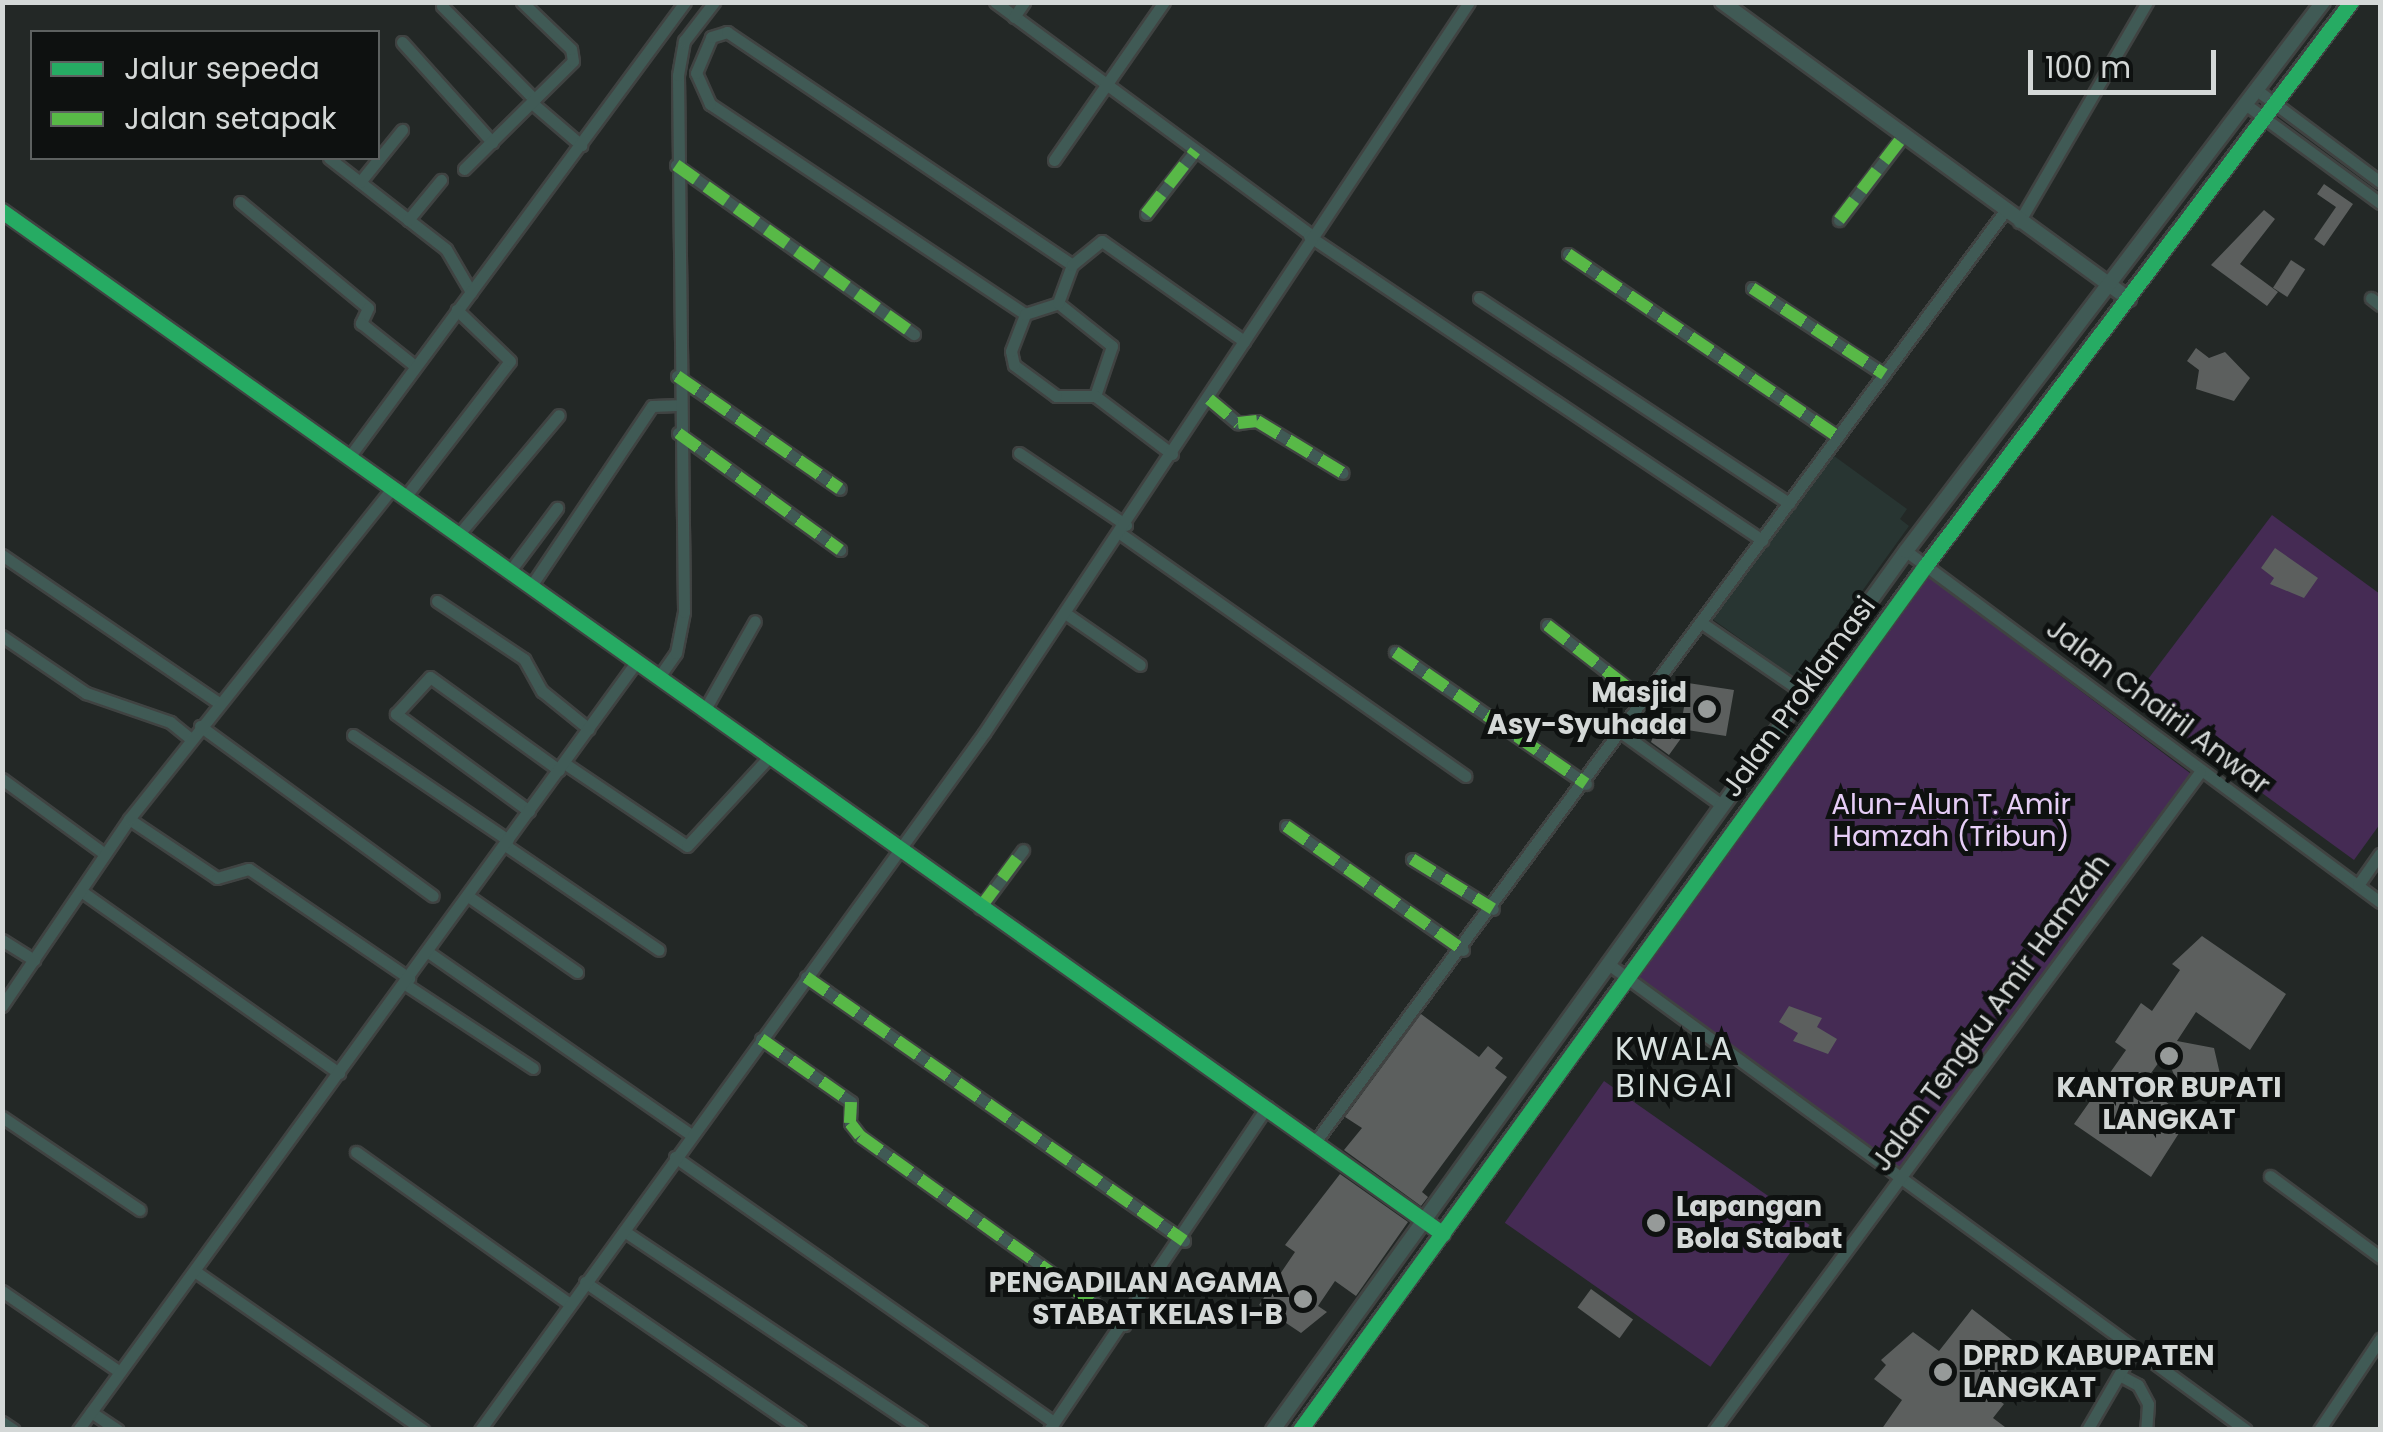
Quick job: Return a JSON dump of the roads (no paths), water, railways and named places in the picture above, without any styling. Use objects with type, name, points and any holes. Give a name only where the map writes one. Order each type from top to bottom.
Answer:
[{"type":"street","points":[[464,169],[575,55],[522,2]]},
{"type":"street","points":[[350,456],[686,2]]},
{"type":"street","points":[[531,586],[671,403],[677,376],[680,54],[714,2]]},
{"type":"street","points":[[995,2],[1310,235],[1762,540]]},
{"type":"street","points":[[1014,17],[1024,2]]},
{"type":"street","points":[[1054,160],[1164,2]]},
{"type":"street","points":[[480,1430],[690,1134],[898,852],[1123,530],[1310,235],[1468,2]]},
{"type":"street","points":[[1722,2],[2019,222],[2130,299]]},
{"type":"street","points":[[2019,222],[2147,2]]},
{"type":"street","name":"Jalan Proklamasi","points":[[1273,1430],[1906,551],[2248,106],[2323,2]]},
{"type":"street","name":"Jalan Proklamasi","points":[[1300,1430],[1926,565],[2267,119],[2351,2]]},
{"type":"street","points":[[442,6],[533,101],[582,144]]},
{"type":"street","points":[[1026,314],[710,104],[696,73],[711,36],[727,32],[1072,265]]},
{"type":"street","points":[[402,42],[492,142]]},
{"type":"street","points":[[2258,91],[2380,182]]},
{"type":"street","points":[[2248,106],[2380,203]]},
{"type":"street","points":[[380,157],[402,130]]},
{"type":"street","points":[[1840,220],[1904,135]]},
{"type":"street","points":[[1146,214],[1195,151]]},
{"type":"street","points":[[332,160],[446,249],[471,292]]},
{"type":"street","points":[[360,182],[378,160]]},
{"type":"street","points":[[676,164],[914,334]]},
{"type":"street","points":[[408,220],[441,180]]},
{"type":"street","points":[[240,202],[368,308],[361,323],[415,366]]},
{"type":"street","points":[[2,211],[637,660],[898,852],[1444,1234]]},
{"type":"street","points":[[1315,1142],[1463,950],[2006,212]]},
{"type":"street","points":[[1058,303],[1072,265],[1102,241],[1244,341]]},
{"type":"street","points":[[1568,254],[1838,437]]},
{"type":"street","points":[[1752,288],[1884,374]]},
{"type":"street","points":[[1478,298],[1789,503]]},
{"type":"street","points":[[1058,303],[1026,314],[1010,351],[1014,365],[1056,396],[1095,396],[1172,454]]},
{"type":"street","points":[[1058,303],[1112,346],[1095,396]]},
{"type":"street","points":[[406,496],[510,361],[456,310]]},
{"type":"street","points":[[677,376],[840,489]]},
{"type":"street","points":[[1208,399],[1238,422],[1257,421],[1343,473]]},
{"type":"street","points":[[659,677],[682,635],[678,433],[671,403]]},
{"type":"street","points":[[459,534],[559,416]]},
{"type":"street","points":[[678,433],[840,550]]},
{"type":"street","points":[[1020,453],[1465,776]]},
{"type":"street","points":[[2,1006],[129,819],[392,487]]},
{"type":"street","points":[[510,571],[557,508]]},
{"type":"street","name":"Jalan Chairil Anwar","points":[[1906,551],[2380,902]]},
{"type":"street","points":[[2,555],[219,703]]},
{"type":"street","points":[[437,601],[524,659],[542,692],[588,729]]},
{"type":"street","points":[[1065,613],[1140,666]]},
{"type":"street","points":[[704,711],[755,621]]},
{"type":"street","points":[[1702,623],[1804,693]]},
{"type":"street","points":[[1547,625],[1645,701]]},
{"type":"street","points":[[2,636],[86,693],[170,722],[191,739]]},
{"type":"street","points":[[1395,652],[1586,784]]},
{"type":"street","points":[[78,1430],[339,1073],[436,957],[511,847],[529,811],[637,660]]},
{"type":"street","points":[[529,811],[396,714],[430,677],[688,846],[768,757]]},
{"type":"street","points":[[200,726],[433,896]]},
{"type":"street","points":[[1622,733],[1722,805]]},
{"type":"street","points":[[354,734],[659,950]]},
{"type":"street","name":"Jalan Tengku Amir Hamzah","points":[[1714,1430],[2200,772]]},
{"type":"street","points":[[2,779],[105,854]]},
{"type":"street","points":[[129,819],[217,878],[249,868],[411,986],[533,1068]]},
{"type":"street","points":[[1286,826],[1463,950]]},
{"type":"street","points":[[980,908],[1023,850]]},
{"type":"street","points":[[2358,885],[2380,854]]},
{"type":"street","points":[[1412,860],[1493,909]]},
{"type":"street","points":[[82,891],[339,1073]]},
{"type":"street","points":[[475,900],[577,972]]},
{"type":"street","points":[[2,940],[34,960]]},
{"type":"street","points":[[436,957],[690,1134]]},
{"type":"street","points":[[1607,962],[1899,1180],[2246,1430]]},
{"type":"street","points":[[806,977],[1184,1241]]},
{"type":"street","points":[[760,1039],[851,1102],[850,1123],[860,1136],[1124,1325]]},
{"type":"street","points":[[675,1156],[1051,1426],[1184,1241],[1267,1107]]},
{"type":"street","points":[[2,1117],[140,1210]]},
{"type":"street","points":[[356,1152],[570,1304]]},
{"type":"street","points":[[2270,1176],[2380,1257]]},
{"type":"street","points":[[624,1231],[922,1430]]},
{"type":"street","points":[[196,1272],[423,1430]]},
{"type":"street","points":[[586,1282],[800,1430]]},
{"type":"street","points":[[2,1292],[120,1372]]},
{"type":"street","points":[[2319,1430],[2380,1339]]},
{"type":"street","points":[[2086,1430],[2134,1349]]},
{"type":"street","points":[[2121,1376],[2138,1385],[2148,1404],[2146,1430]]},
{"type":"street","points":[[91,1412],[118,1430]]},
{"type":"street","points":[[2,1422],[14,1430]]},
{"type":"place","name":"Masjid Asy-Syuhada","points":[[1707,709]]},
{"type":"place","name":"KANTOR BUPATI LANGKAT","points":[[2169,1056]]},
{"type":"place","name":"Lapangan Bola Stabat","points":[[1656,1223]]},
{"type":"place","name":"PENGADILAN AGAMA STABAT KELAS I-B","points":[[1303,1299]]},
{"type":"place","name":"DPRD KABUPATEN LANGKAT","points":[[1943,1372]]},
{"type":"district","name":"KWALA BINGAI","points":[[1675,1068]]},
{"type":"park label","name":"Alun-Alun T. Amir Hamzah (Tribun)","points":[[1951,821]]}]
